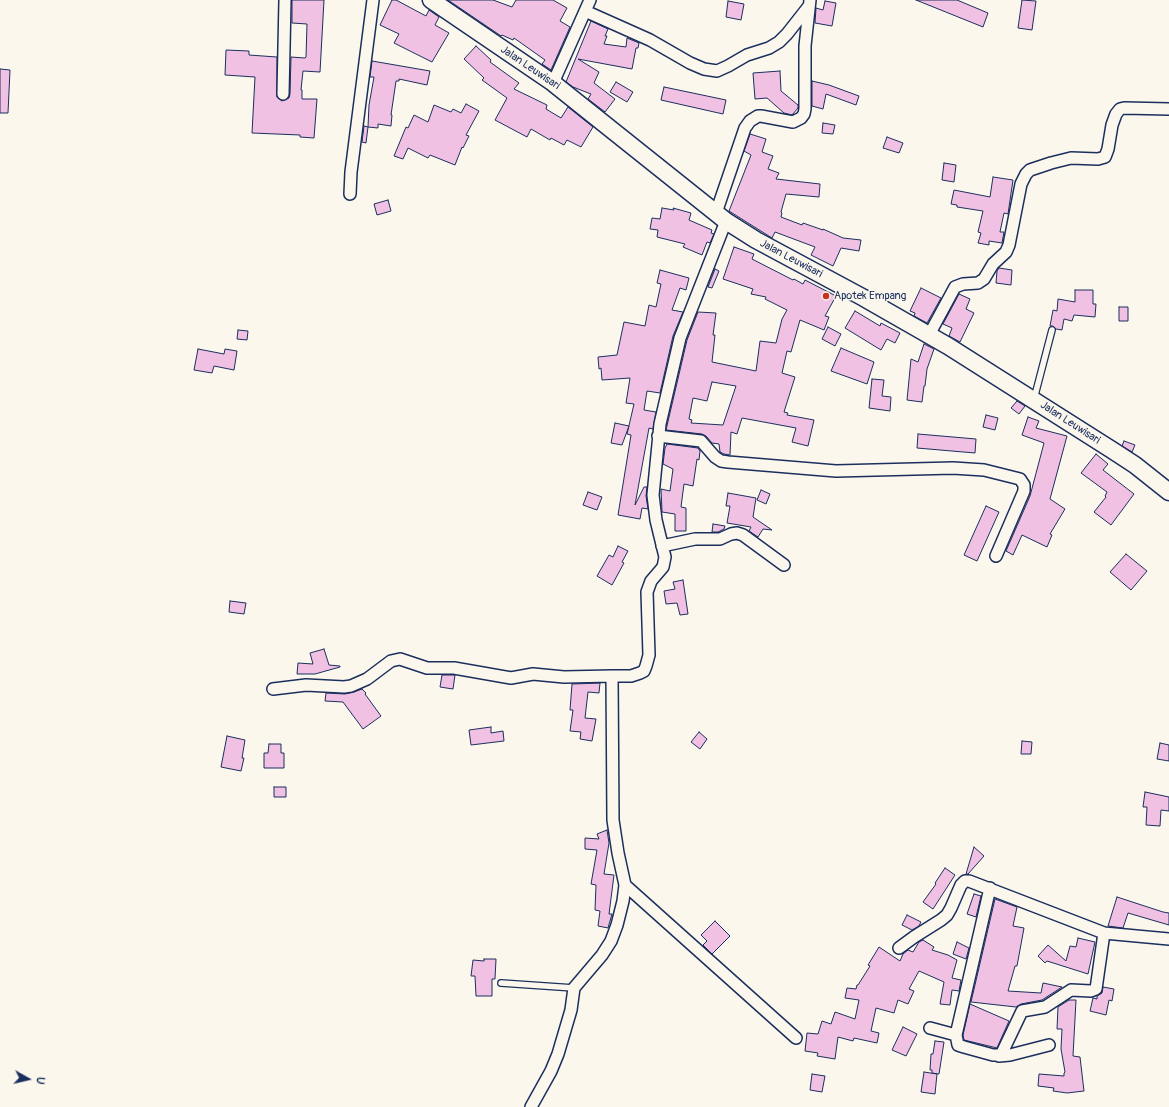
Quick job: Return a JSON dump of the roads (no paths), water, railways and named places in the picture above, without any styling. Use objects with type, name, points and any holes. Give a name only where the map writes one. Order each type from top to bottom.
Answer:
[{"type":"main road","name":"Jalan Leuwisari","points":[[431,0],[553,83],[721,217],[756,240],[929,335],[1135,465],[1169,492]]},
{"type":"street","points":[[283,94],[284,0]]},
{"type":"street","points":[[350,194],[351,172],[373,0]]},
{"type":"street","points":[[553,83],[590,0]]},
{"type":"street","points":[[585,11],[650,40],[690,63],[704,69],[717,71],[747,54],[769,48],[779,42],[787,34],[810,3]]},
{"type":"street","points":[[273,689],[306,685],[351,686],[367,679],[391,661],[400,659],[427,668],[454,668],[510,678],[537,674],[564,677],[631,676],[644,671],[649,655],[647,592],[663,567],[665,557],[656,520],[653,495],[658,436],[680,338],[721,217],[745,128],[750,121],[758,116],[793,122],[801,118],[804,114],[805,46],[810,3]]},
{"type":"street","points":[[929,335],[955,287],[963,284],[978,283],[984,279],[993,264],[1006,252],[1010,245],[1021,184],[1026,174],[1030,170],[1071,158],[1098,159],[1105,157],[1114,119],[1120,109],[1169,109]]},
{"type":"street","points":[[658,436],[701,441],[715,457],[721,461],[728,462],[836,471],[953,468],[984,470],[1020,479],[1024,485],[1024,491],[996,556]]},
{"type":"street","points":[[662,546],[696,539],[720,539],[737,533],[743,535],[784,565]]},
{"type":"street","points":[[530,1107],[558,1054],[571,1010],[574,988],[612,941],[623,901],[625,885],[613,820],[612,676]]},
{"type":"street","points":[[899,948],[947,915],[961,885],[966,881],[973,881],[1104,933],[1169,939]]},
{"type":"street","points":[[625,885],[796,1038]]},
{"type":"street","points":[[990,888],[956,1035],[958,1045],[974,1051],[999,1056],[1010,1055],[1049,1045]]},
{"type":"street","points":[[999,1056],[1003,1052],[1009,1036],[1022,1011],[1046,1007],[1071,990],[1091,991],[1096,989],[1104,933]]},
{"type":"street","points":[[930,1028],[956,1035]]},
{"type":"lane","points":[[1034,400],[1052,330]]},
{"type":"lane","points":[[501,983],[574,988]]},
{"type":"place","name":"Apotek Empang","points":[[826,296]]}]
